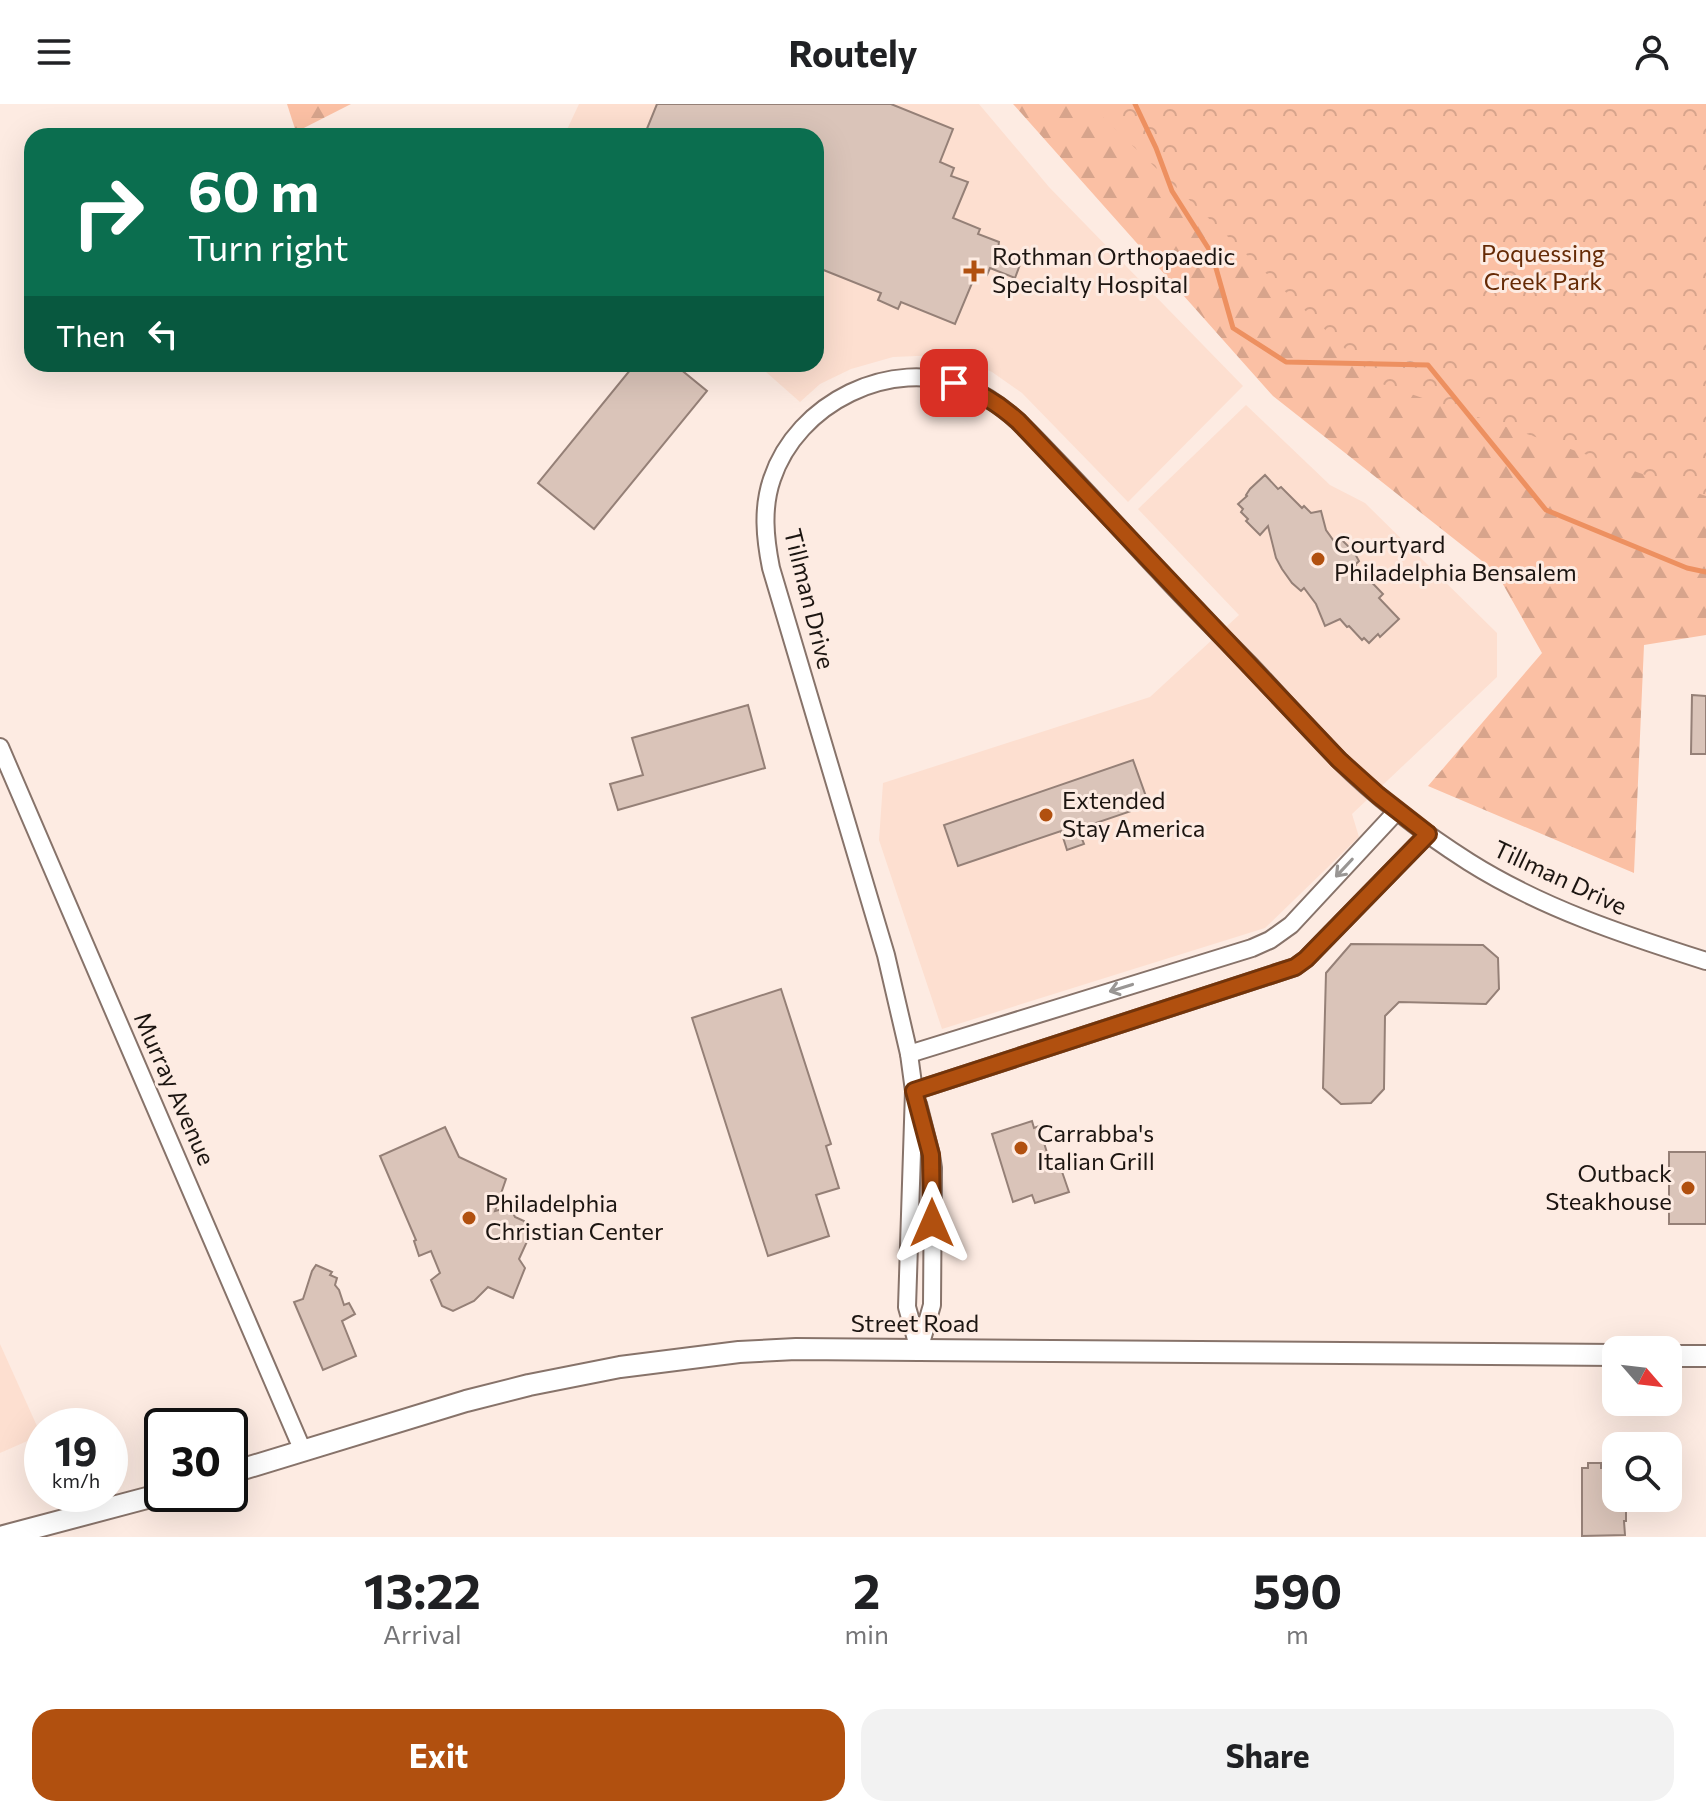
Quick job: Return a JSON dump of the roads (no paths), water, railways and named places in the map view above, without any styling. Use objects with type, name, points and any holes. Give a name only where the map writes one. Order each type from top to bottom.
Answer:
[{"type":"main road","name":"Street Road","points":[[248,1468],[466,1401],[529,1385],[620,1367],[739,1352],[796,1349],[1602,1355]]},
{"type":"main road","points":[[1682,1356],[1706,1356]]},
{"type":"main road","points":[[0,1537],[144,1499]]},
{"type":"street","name":"Tillman Drive","points":[[919,1350],[932,1305],[933,1168],[927,1136],[914,1091],[909,1054],[886,955],[771,568],[766,542],[765,514],[769,489],[783,455],[814,416],[845,395],[881,382],[904,378],[933,379],[967,387],[1005,409],[1339,760],[1397,811],[1470,863],[1546,904],[1706,961]]},
{"type":"street","name":"Murray Avenue","points":[[0,747],[303,1451]]},
{"type":"street","points":[[909,1054],[1270,940],[1291,925],[1397,811]]},
{"type":"street","points":[[914,1091],[1295,967],[1428,834]]},
{"type":"street","name":"Tillman Drive","points":[[914,1091],[907,1307],[919,1350]]},
{"type":"waterway","points":[[1135,104],[1172,191],[1212,254],[1233,328],[1286,362],[1428,365],[1546,510],[1687,568],[1706,572]]},
{"type":"place","name":"Rothman Orthopaedic Specialty Hospital","points":[[974,271]]},
{"type":"place","name":"Courtyard Philadelphia Bensalem","points":[[1318,559]]},
{"type":"place","name":"Extended Stay America","points":[[1046,815]]},
{"type":"place","name":"Carrabba's Italian Grill","points":[[1021,1148]]},
{"type":"place","name":"Outback Steakhouse","points":[[1688,1188]]},
{"type":"place","name":"Philadelphia Christian Center","points":[[469,1218]]},
{"type":"park label","name":"Poquessing Creek Park","points":[[1543,268]]}]
